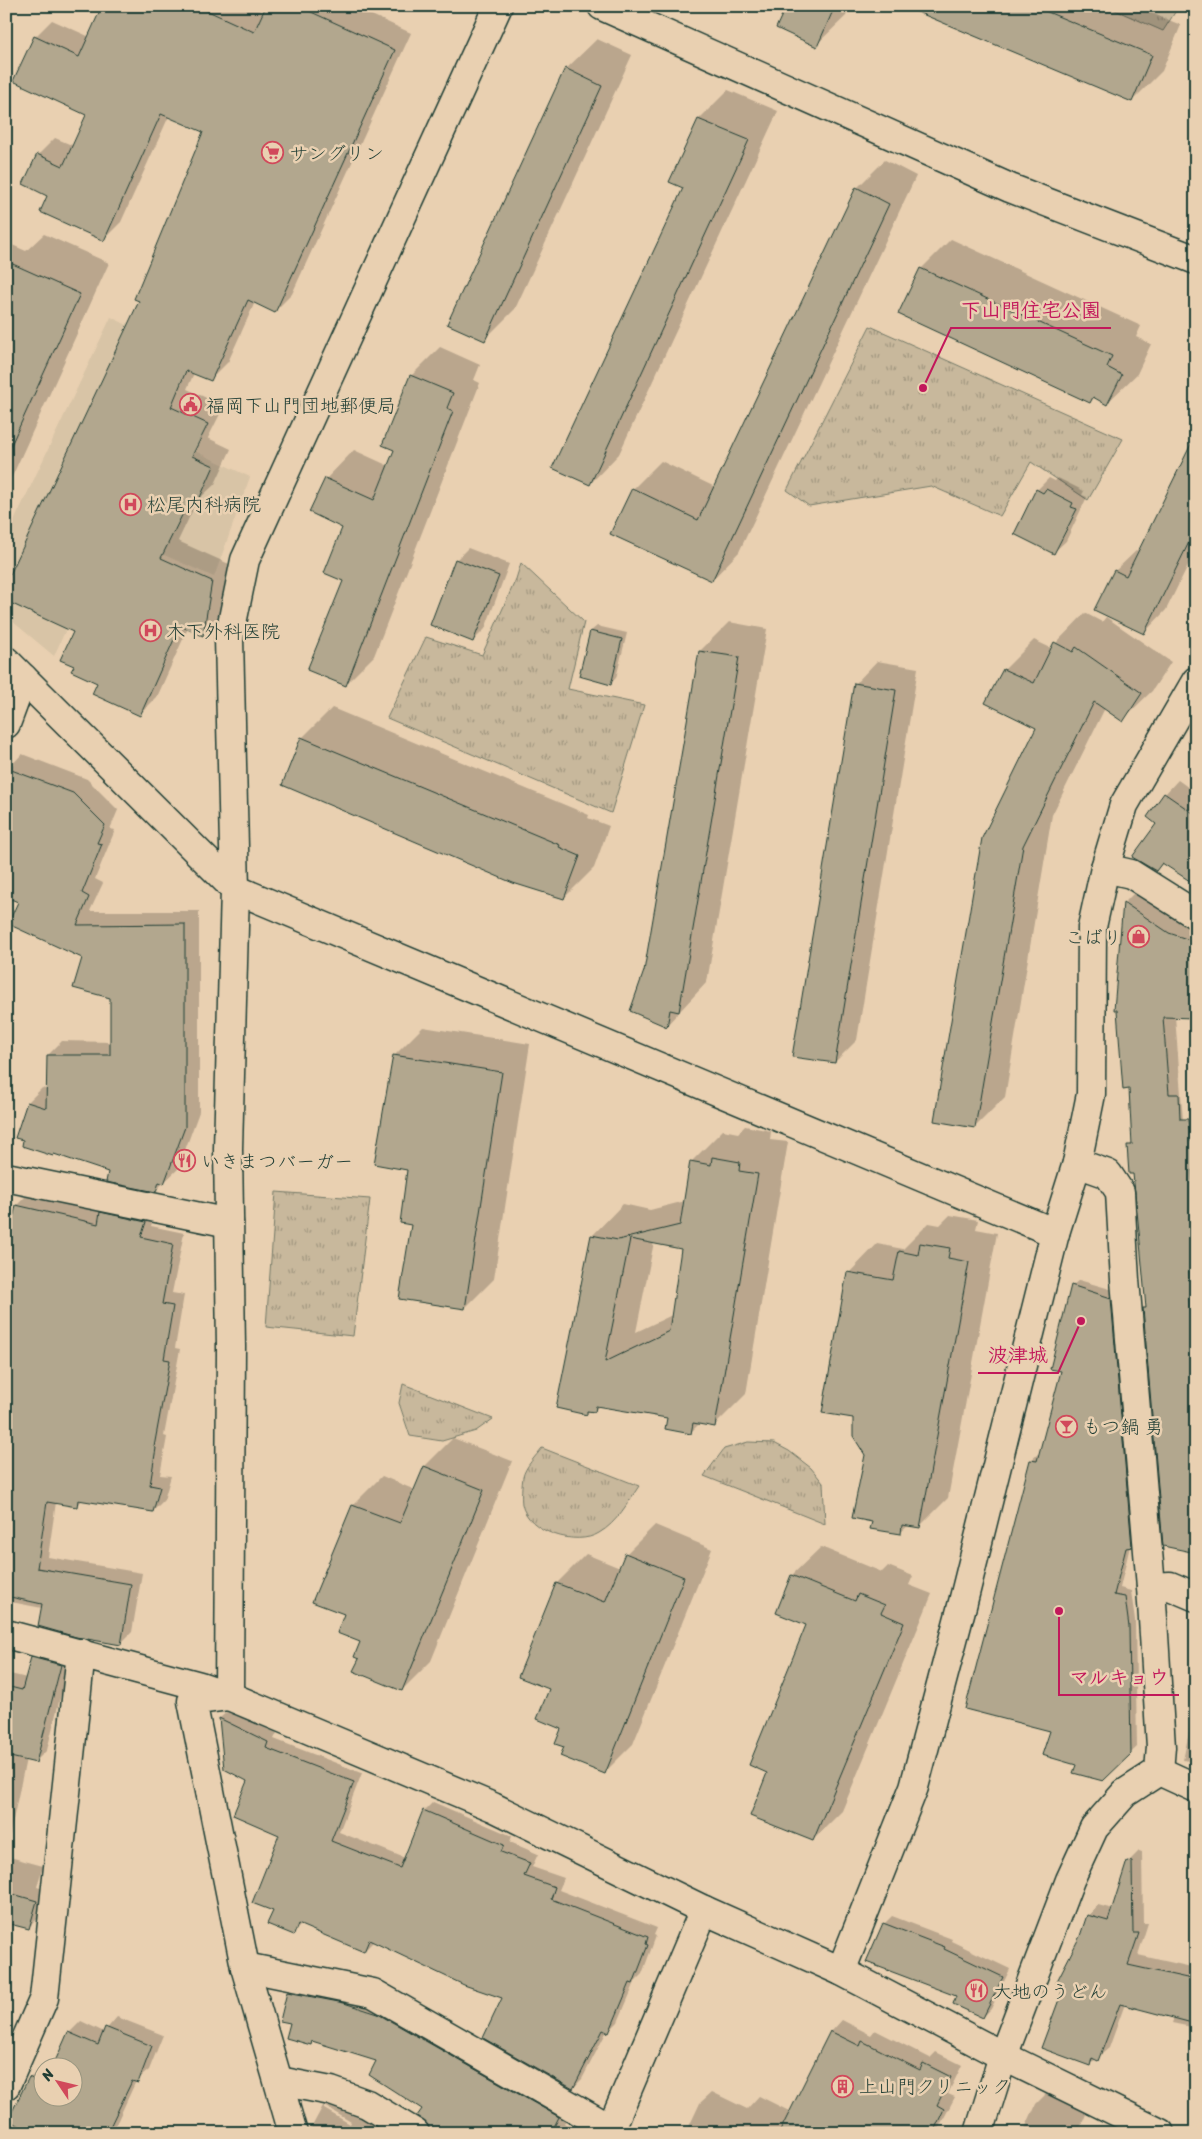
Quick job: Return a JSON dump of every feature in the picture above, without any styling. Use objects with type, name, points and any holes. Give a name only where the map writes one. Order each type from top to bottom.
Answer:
[{"type":"street","points":[[229,1696],[231,1346],[228,1149],[235,889],[229,638],[245,560],[498,6]]},
{"type":"street","points":[[602,6],[1010,188],[1196,260]]},
{"type":"street","points":[[15,669],[235,889],[1055,1233]]},
{"type":"street","points":[[6,724],[15,669]]},
{"type":"street","points":[[841,1971],[914,1787],[964,1602],[1055,1233],[1077,1162],[1091,1094],[1092,927],[1105,868],[1124,805],[1196,681]]},
{"type":"street","points":[[1105,868],[1130,874],[1196,915]]},
{"type":"street","points":[[1077,1162],[1108,1174],[1120,1192],[1161,1747],[1158,1772]]},
{"type":"street","points":[[6,1177],[229,1223]]},
{"type":"street","points":[[1150,1587],[1170,1586],[1196,1597]]},
{"type":"street","points":[[6,1634],[200,1686],[229,1696],[493,1807],[704,1910],[841,1971],[1003,2056],[1160,2133]]},
{"type":"street","points":[[6,2085],[44,1998],[80,1653]]},
{"type":"street","points":[[229,1696],[192,1701],[245,1967],[293,2133]]},
{"type":"street","points":[[1158,1772],[1196,1788]]},
{"type":"street","points":[[979,2133],[1003,2056],[1070,1880],[1094,1828],[1125,1793],[1158,1772]]},
{"type":"street","points":[[245,1967],[373,1993],[610,2131],[704,1910]]},
{"type":"street","points":[[279,2081],[330,2091],[367,2104],[415,2133]]},
{"type":"shaded area","name":"松尾内科病院","points":[[111,317],[182,352],[146,428],[250,477],[214,577],[110,531],[54,656],[6,616],[6,538]]},
{"type":"green space","points":[[1106,6],[1179,6],[1163,31]]},
{"type":"green space","points":[[870,326],[1123,439],[1088,500],[1031,462],[1000,516],[931,486],[809,506],[787,490]]},
{"type":"green space","points":[[521,563],[584,622],[568,689],[644,705],[611,813],[387,718],[426,637],[482,655],[516,579]]},
{"type":"green space","points":[[276,1192],[370,1199],[353,1336],[266,1327]]},
{"type":"green space","points":[[403,1384],[493,1419],[476,1431],[442,1441],[410,1436],[399,1403]]},
{"type":"green space","points":[[748,1442],[774,1443],[789,1451],[811,1468],[823,1483],[825,1524],[704,1476],[724,1449]]},
{"type":"green space","points":[[542,1448],[639,1486],[617,1518],[599,1533],[590,1537],[578,1538],[554,1534],[533,1522],[526,1514],[522,1504],[524,1473]]},
{"type":"building","points":[[102,6],[197,6],[254,32],[266,6],[298,6],[395,50],[275,313],[248,300],[211,381],[186,371],[171,407],[208,424],[192,456],[214,466],[198,502],[190,499],[161,558],[212,581],[203,636],[180,626],[140,716],[92,694],[97,683],[71,671],[74,666],[60,660],[73,632],[6,601],[6,583],[139,301],[134,299],[203,132],[161,114],[104,241],[40,212],[47,196],[23,184],[37,154],[63,166],[86,115],[13,81],[34,36],[79,57]]},
{"type":"building","points":[[786,6],[835,6],[817,47],[776,28]]},
{"type":"building","points":[[903,6],[1033,6],[1152,55],[1132,102]]},
{"type":"building","points":[[565,68],[602,86],[485,341],[447,324]]},
{"type":"building","points":[[698,119],[749,140],[590,485],[552,468],[683,188],[669,182]]},
{"type":"building","points":[[856,187],[889,204],[712,581],[610,534],[632,488],[698,520]]},
{"type":"building","points":[[6,261],[80,294],[6,456]]},
{"type":"building","points":[[920,268],[1112,356],[1107,367],[1122,375],[1107,405],[1093,397],[1090,403],[898,314]]},
{"type":"building","points":[[410,375],[453,393],[447,408],[453,411],[346,686],[307,670],[343,581],[324,573],[342,528],[309,512],[325,478],[374,500],[394,450],[382,445]]},
{"type":"building","points":[[1196,434],[1196,528],[1144,634],[1094,610],[1114,570],[1126,576]]},
{"type":"building","points":[[1036,489],[1043,493],[1046,489],[1073,503],[1071,507],[1077,509],[1054,554],[1014,534]]},
{"type":"building","points":[[455,559],[499,576],[473,642],[430,625]]},
{"type":"building","points":[[590,631],[622,639],[611,685],[579,676]]},
{"type":"building","points":[[1054,642],[1073,652],[1076,647],[1142,693],[1123,722],[1094,702],[1023,846],[975,1128],[934,1121],[982,838],[1036,728],[985,703],[1003,669],[1034,683]]},
{"type":"building","points":[[699,651],[739,657],[679,1012],[670,1010],[667,1027],[630,1011],[644,971]]},
{"type":"building","points":[[854,683],[896,690],[835,1063],[792,1057]]},
{"type":"building","points":[[301,737],[560,845],[559,847],[580,856],[564,899],[513,883],[282,785]]},
{"type":"building","points":[[6,768],[73,793],[105,825],[97,843],[102,844],[82,893],[89,897],[77,925],[185,924],[185,1127],[164,1184],[159,1182],[156,1192],[106,1182],[108,1172],[54,1154],[53,1156],[22,1146],[23,1140],[15,1138],[27,1102],[46,1108],[47,1055],[110,1055],[110,998],[73,988],[82,958],[8,924],[18,902],[6,897]]},
{"type":"building","points":[[1164,793],[1196,815],[1196,885],[1162,863],[1156,871],[1132,857],[1156,824],[1147,817]]},
{"type":"building","points":[[1123,902],[1169,933],[1196,942],[1193,1018],[1163,1017],[1169,1094],[1179,1094],[1180,1119],[1188,1119],[1191,1142],[1194,1142],[1196,1170],[1192,1170],[1196,1271],[1189,1272],[1191,1296],[1189,1297],[1193,1355],[1196,1355],[1196,1553],[1163,1546],[1143,1308],[1146,1308],[1133,1174],[1129,1174],[1127,1145],[1132,1145],[1129,1089],[1123,1090],[1117,1010],[1114,1010]]},
{"type":"building","points":[[393,1055],[502,1072],[465,1309],[399,1299],[411,1225],[400,1223],[407,1170],[374,1164]]},
{"type":"building","points":[[712,1157],[740,1162],[739,1171],[758,1174],[715,1427],[693,1423],[691,1434],[665,1429],[667,1418],[596,1406],[595,1412],[587,1411],[587,1415],[556,1408],[591,1235],[618,1240],[680,1225],[690,1161],[711,1165]],"holes":[[[630,1239],[681,1249],[669,1331],[605,1362]]]},
{"type":"building","points":[[16,1205],[98,1224],[100,1212],[146,1222],[141,1237],[173,1244],[162,1304],[173,1306],[164,1359],[170,1360],[154,1447],[156,1448],[150,1485],[160,1487],[153,1512],[78,1500],[77,1507],[47,1502],[37,1568],[131,1584],[121,1645],[76,1637],[38,1626],[42,1604],[6,1596],[6,1250]]},
{"type":"building","points":[[920,1243],[950,1248],[948,1258],[969,1262],[920,1528],[902,1525],[901,1534],[870,1529],[872,1522],[852,1518],[865,1455],[853,1436],[853,1418],[822,1413],[847,1272],[893,1280],[899,1251],[918,1255]]},
{"type":"building","points":[[1071,1285],[1111,1298],[1132,1547],[1126,1548],[1114,1595],[1125,1597],[1129,1627],[1131,1754],[1103,1781],[1073,1773],[1076,1765],[1042,1755],[1050,1731],[965,1709],[1030,1460],[1037,1461],[1061,1371],[1050,1369]]},
{"type":"building","points":[[424,1466],[484,1490],[402,1691],[353,1671],[359,1659],[354,1657],[360,1642],[337,1633],[344,1614],[312,1602],[352,1505],[400,1523]]},
{"type":"building","points":[[625,1553],[684,1577],[605,1774],[560,1756],[564,1747],[555,1744],[561,1729],[537,1719],[549,1689],[518,1677],[556,1583],[605,1602]]},
{"type":"building","points":[[791,1575],[855,1601],[858,1594],[885,1605],[881,1613],[904,1623],[813,1841],[750,1816],[767,1773],[749,1765],[806,1625],[776,1613]]},
{"type":"building","points":[[31,1657],[61,1665],[36,1763],[6,1756],[6,1686],[22,1690]]},
{"type":"building","points":[[219,1718],[268,1742],[266,1748],[354,1782],[331,1841],[400,1868],[423,1810],[504,1845],[501,1852],[530,1863],[524,1876],[555,1887],[551,1899],[648,1937],[646,1944],[648,1945],[633,1984],[630,1983],[609,2033],[603,2030],[573,2089],[483,2038],[502,1998],[464,1985],[369,1940],[364,1952],[298,1924],[294,1935],[267,1924],[273,1911],[252,1903],[279,1835],[233,1815],[247,1781],[224,1769]]},
{"type":"building","points":[[1127,1861],[1132,1862],[1133,1933],[1139,1933],[1128,1965],[1196,1980],[1196,2024],[1120,2004],[1098,2061],[1092,2058],[1090,2066],[1041,2048],[1064,1986],[1056,1983],[1080,1936],[1087,1915],[1108,1921]]},
{"type":"building","points":[[6,1892],[37,1901],[29,1929],[6,1923]]},
{"type":"building","points":[[883,1923],[945,1947],[944,1949],[1003,1977],[983,2018],[953,2004],[956,1996],[866,1962]]},
{"type":"building","points":[[287,1992],[344,2003],[378,2014],[559,2117],[551,2133],[431,2133],[428,2125],[417,2116],[422,2109],[369,2075],[376,2061],[312,2041],[311,2045],[286,2038],[290,2023],[280,2021]]},
{"type":"building","points":[[105,2027],[152,2046],[138,2083],[132,2081],[107,2133],[17,2133],[20,2126],[8,2120],[29,2077],[32,2079],[32,2106],[82,2106],[82,2056],[57,2056],[68,2032],[98,2045]]},
{"type":"building","name":"上山門クリニック","points":[[830,2031],[860,2046],[862,2041],[920,2070],[923,2063],[951,2077],[937,2105],[944,2109],[933,2133],[779,2133]]},
{"type":"place","name":"サングリン","points":[[273,153]]},
{"type":"place","name":"下山門住宅公園","points":[[923,388]]},
{"type":"place","name":"福岡下山門団地郵便局","points":[[190,405]]},
{"type":"place","name":"松尾内科病院","points":[[131,504]]},
{"type":"place","name":"木下外科医院","points":[[150,631]]},
{"type":"place","name":"こばり","points":[[1138,937]]},
{"type":"place","name":"いきまつバーガー","points":[[185,1161]]},
{"type":"place","name":"波津城","points":[[1081,1321]]},
{"type":"place","name":"もつ鍋 勇","points":[[1067,1426]]},
{"type":"place","name":"マルキョウ","points":[[1059,1611]]},
{"type":"place","name":"大地のうどん","points":[[977,1991]]},
{"type":"place","name":"上山門クリニック","points":[[843,2086]]}]
